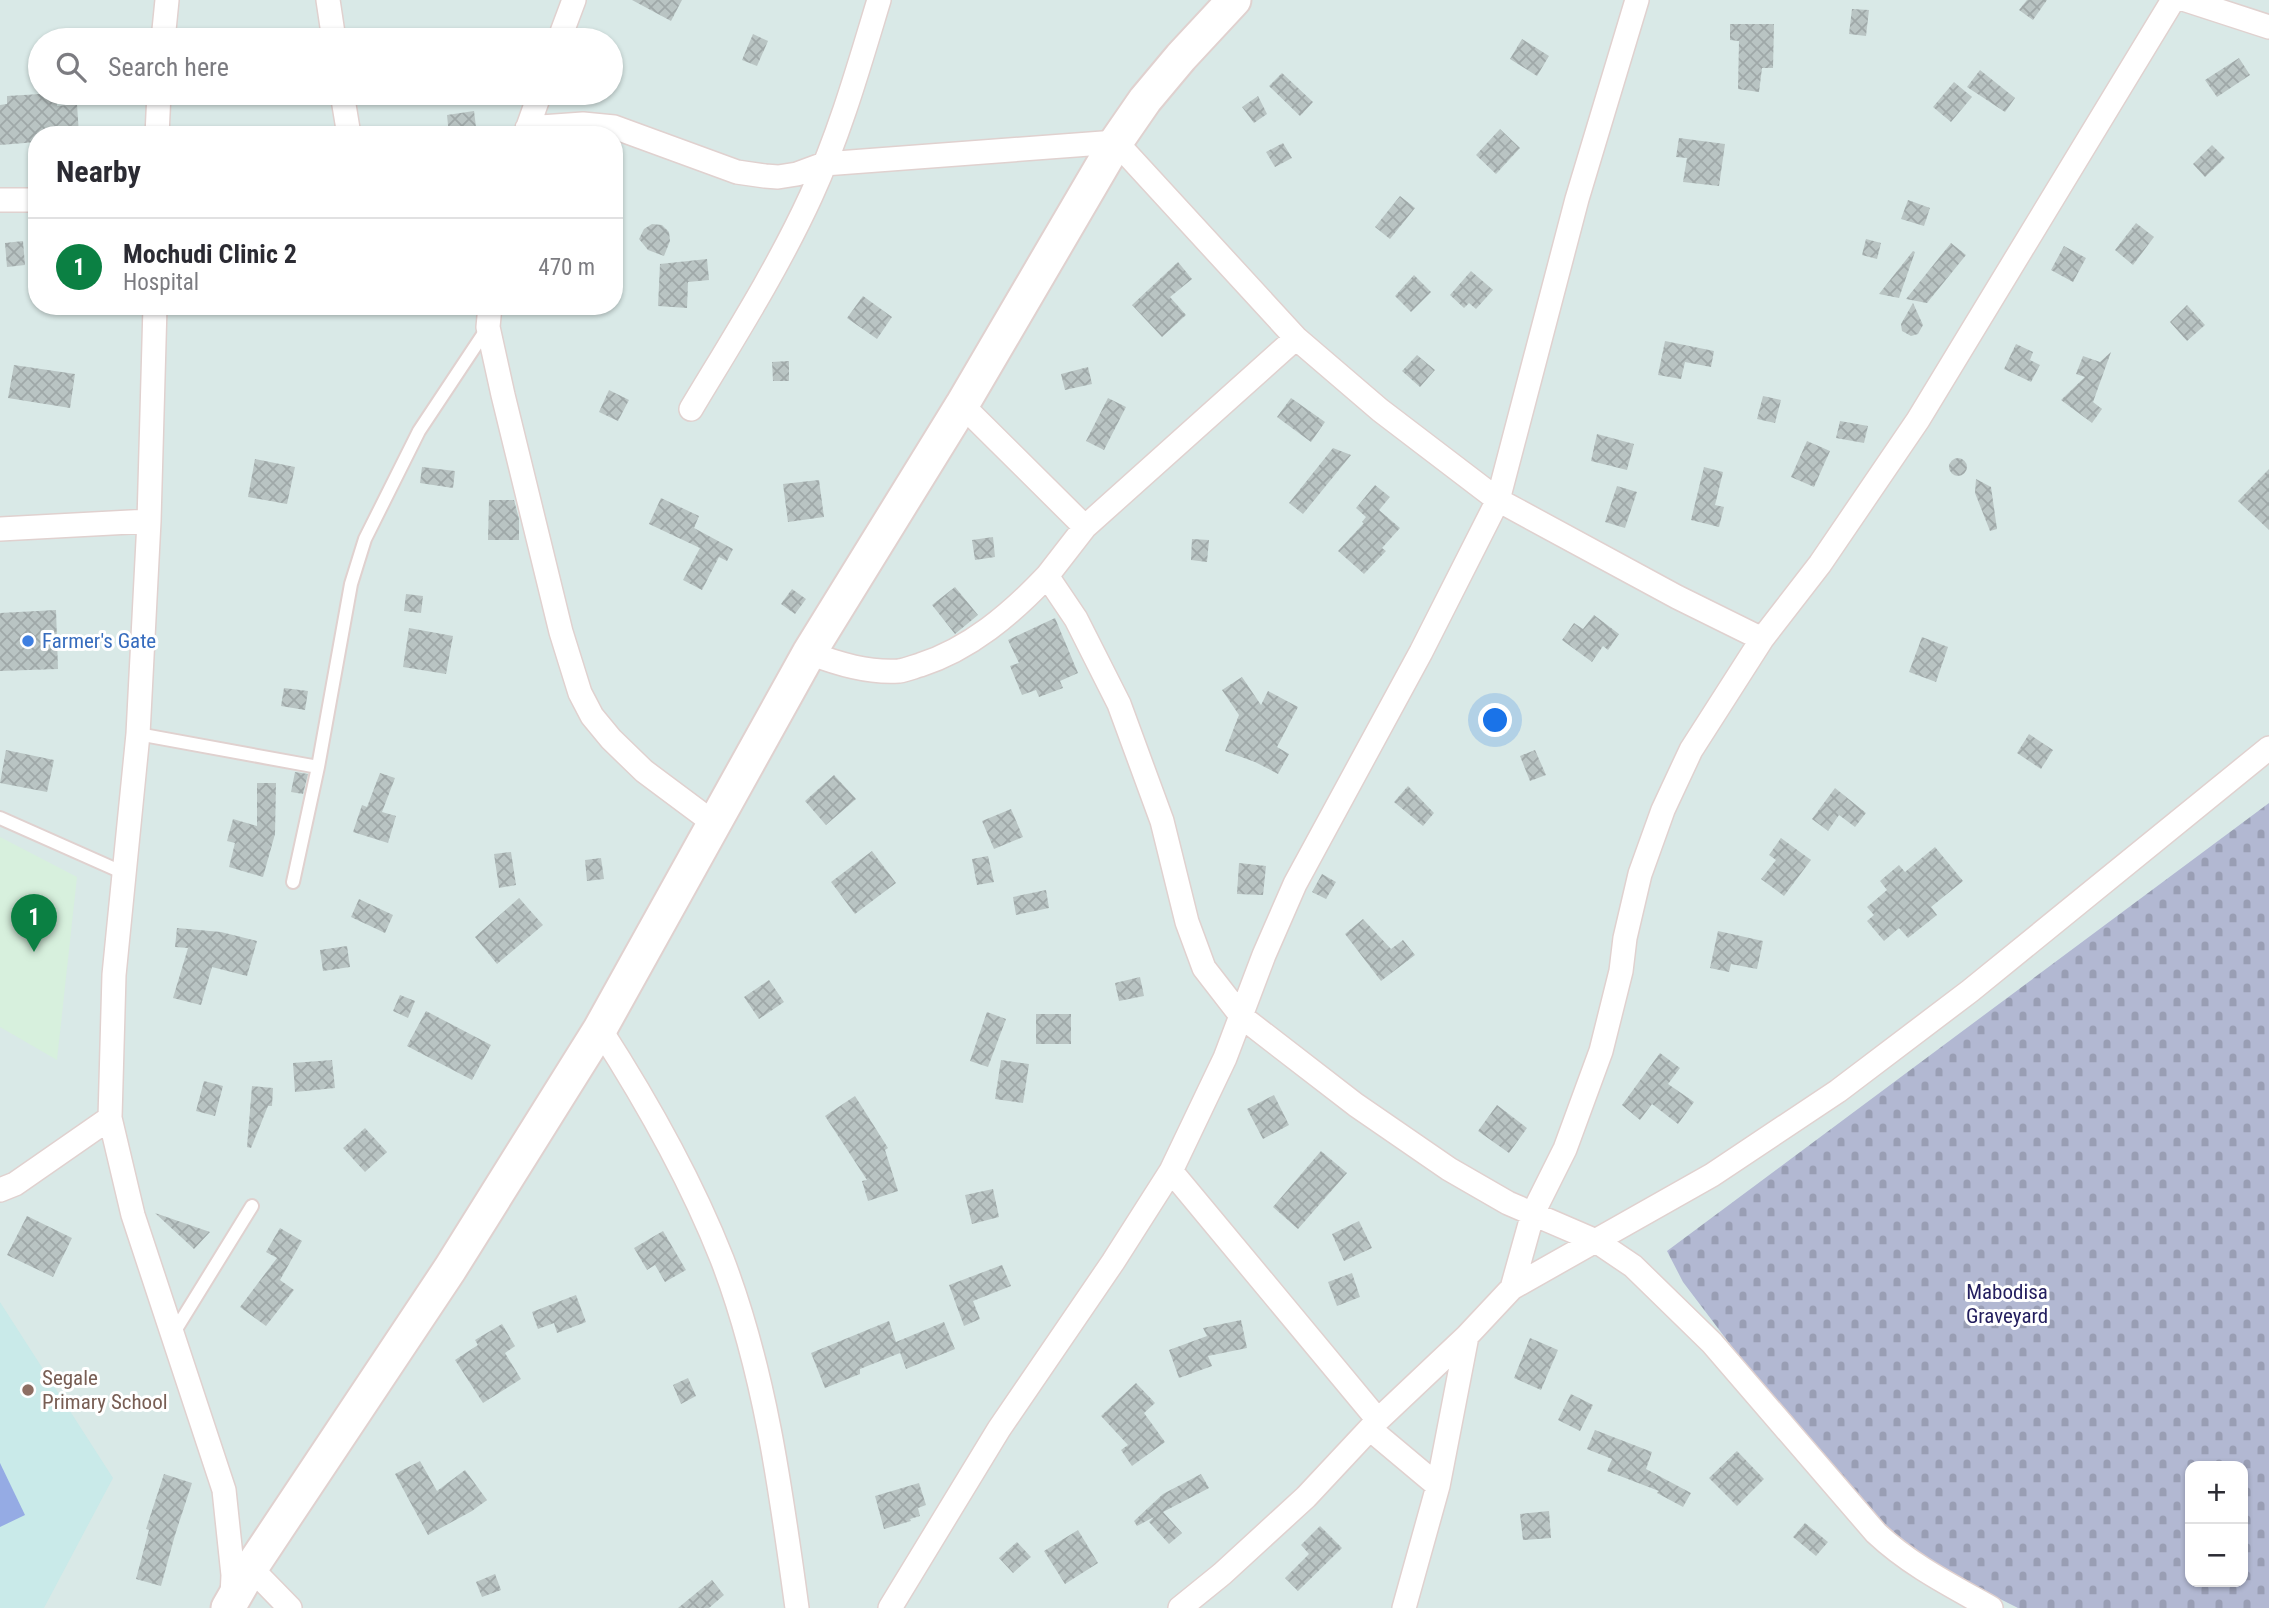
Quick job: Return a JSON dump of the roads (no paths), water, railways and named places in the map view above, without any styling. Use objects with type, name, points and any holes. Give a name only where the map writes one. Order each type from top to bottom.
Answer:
[{"type":"street","points":[[164,28],[167,0]]},
{"type":"street","points":[[328,0],[332,28]]},
{"type":"street","points":[[564,28],[574,0]]},
{"type":"street","points":[[691,409],[788,244],[824,164],[858,71],[879,0]]},
{"type":"street","points":[[230,1604],[251,1568],[450,1269],[600,1029],[809,653],[962,405],[1116,142],[1145,100],[1234,0]]},
{"type":"street","points":[[890,1608],[993,1438],[1113,1262],[1171,1171],[1242,1017],[1264,956],[1295,884],[1421,652],[1498,500],[1577,199],[1637,0]]},
{"type":"street","points":[[1512,1288],[1533,1213],[1565,1149],[1601,1051],[1619,981],[1625,938],[1640,874],[1663,810],[1691,750],[1762,639],[1820,564],[1918,420],[2173,0]]},
{"type":"street","points":[[2186,0],[2269,27]]},
{"type":"street","points":[[158,126],[159,105]]},
{"type":"street","points":[[344,105],[348,126]]},
{"type":"street","points":[[528,126],[536,105]]},
{"type":"street","points":[[567,126],[604,126]]},
{"type":"street","points":[[623,130],[737,172],[778,177],[797,174],[824,164],[1116,142]]},
{"type":"street","points":[[1116,142],[1296,338],[1380,410],[1498,500],[1677,597],[1762,639]]},
{"type":"street","points":[[0,200],[28,200]]},
{"type":"street","points":[[155,315],[149,521],[138,734],[114,975],[110,1118],[133,1214],[224,1490],[233,1563],[230,1604]]},
{"type":"street","points":[[489,317],[561,632],[580,693],[592,716],[611,739],[644,771],[715,824]]},
{"type":"street","points":[[809,653],[869,670],[902,671],[943,657],[991,628],[1047,576],[1085,527],[1296,338]]},
{"type":"street","points":[[962,405],[1085,527]]},
{"type":"street","points":[[0,529],[149,521]]},
{"type":"street","points":[[1047,576],[1076,619],[1119,704],[1162,821],[1187,922],[1204,968],[1242,1017],[1356,1105],[1449,1169],[1489,1193],[1596,1241],[1633,1266],[1712,1343],[1876,1533],[1898,1554],[1920,1569],[1991,1608]]},
{"type":"street","points":[[1180,1608],[1222,1574],[1306,1497],[1374,1425],[1467,1336],[1512,1288],[1740,1158],[1838,1091],[1970,991],[2269,748]]},
{"type":"street","points":[[600,1029],[665,1135],[701,1210],[742,1319],[766,1411],[782,1495],[797,1608]]},
{"type":"street","points":[[0,1190],[15,1184],[110,1118]]},
{"type":"street","points":[[1171,1171],[1374,1425],[1438,1486]]},
{"type":"street","points":[[1404,1608],[1438,1486],[1467,1336]]},
{"type":"street","points":[[251,1568],[290,1608]]},
{"type":"lane","points":[[293,882],[318,766],[351,584],[365,539],[419,431],[489,317]]},
{"type":"lane","points":[[138,734],[318,766]]},
{"type":"lane","points":[[0,818],[124,873]]},
{"type":"lane","points":[[172,1335],[252,1206]]},
{"type":"place","name":"Farmer's Gate","points":[[28,641]]},
{"type":"place","name":"Mochudi Clinic 2","points":[[34,952]]},
{"type":"place","name":"Segale Primary School","points":[[28,1390]]},
{"type":"park label","name":"Mabodisa Graveyard","points":[[2007,1304]]}]
